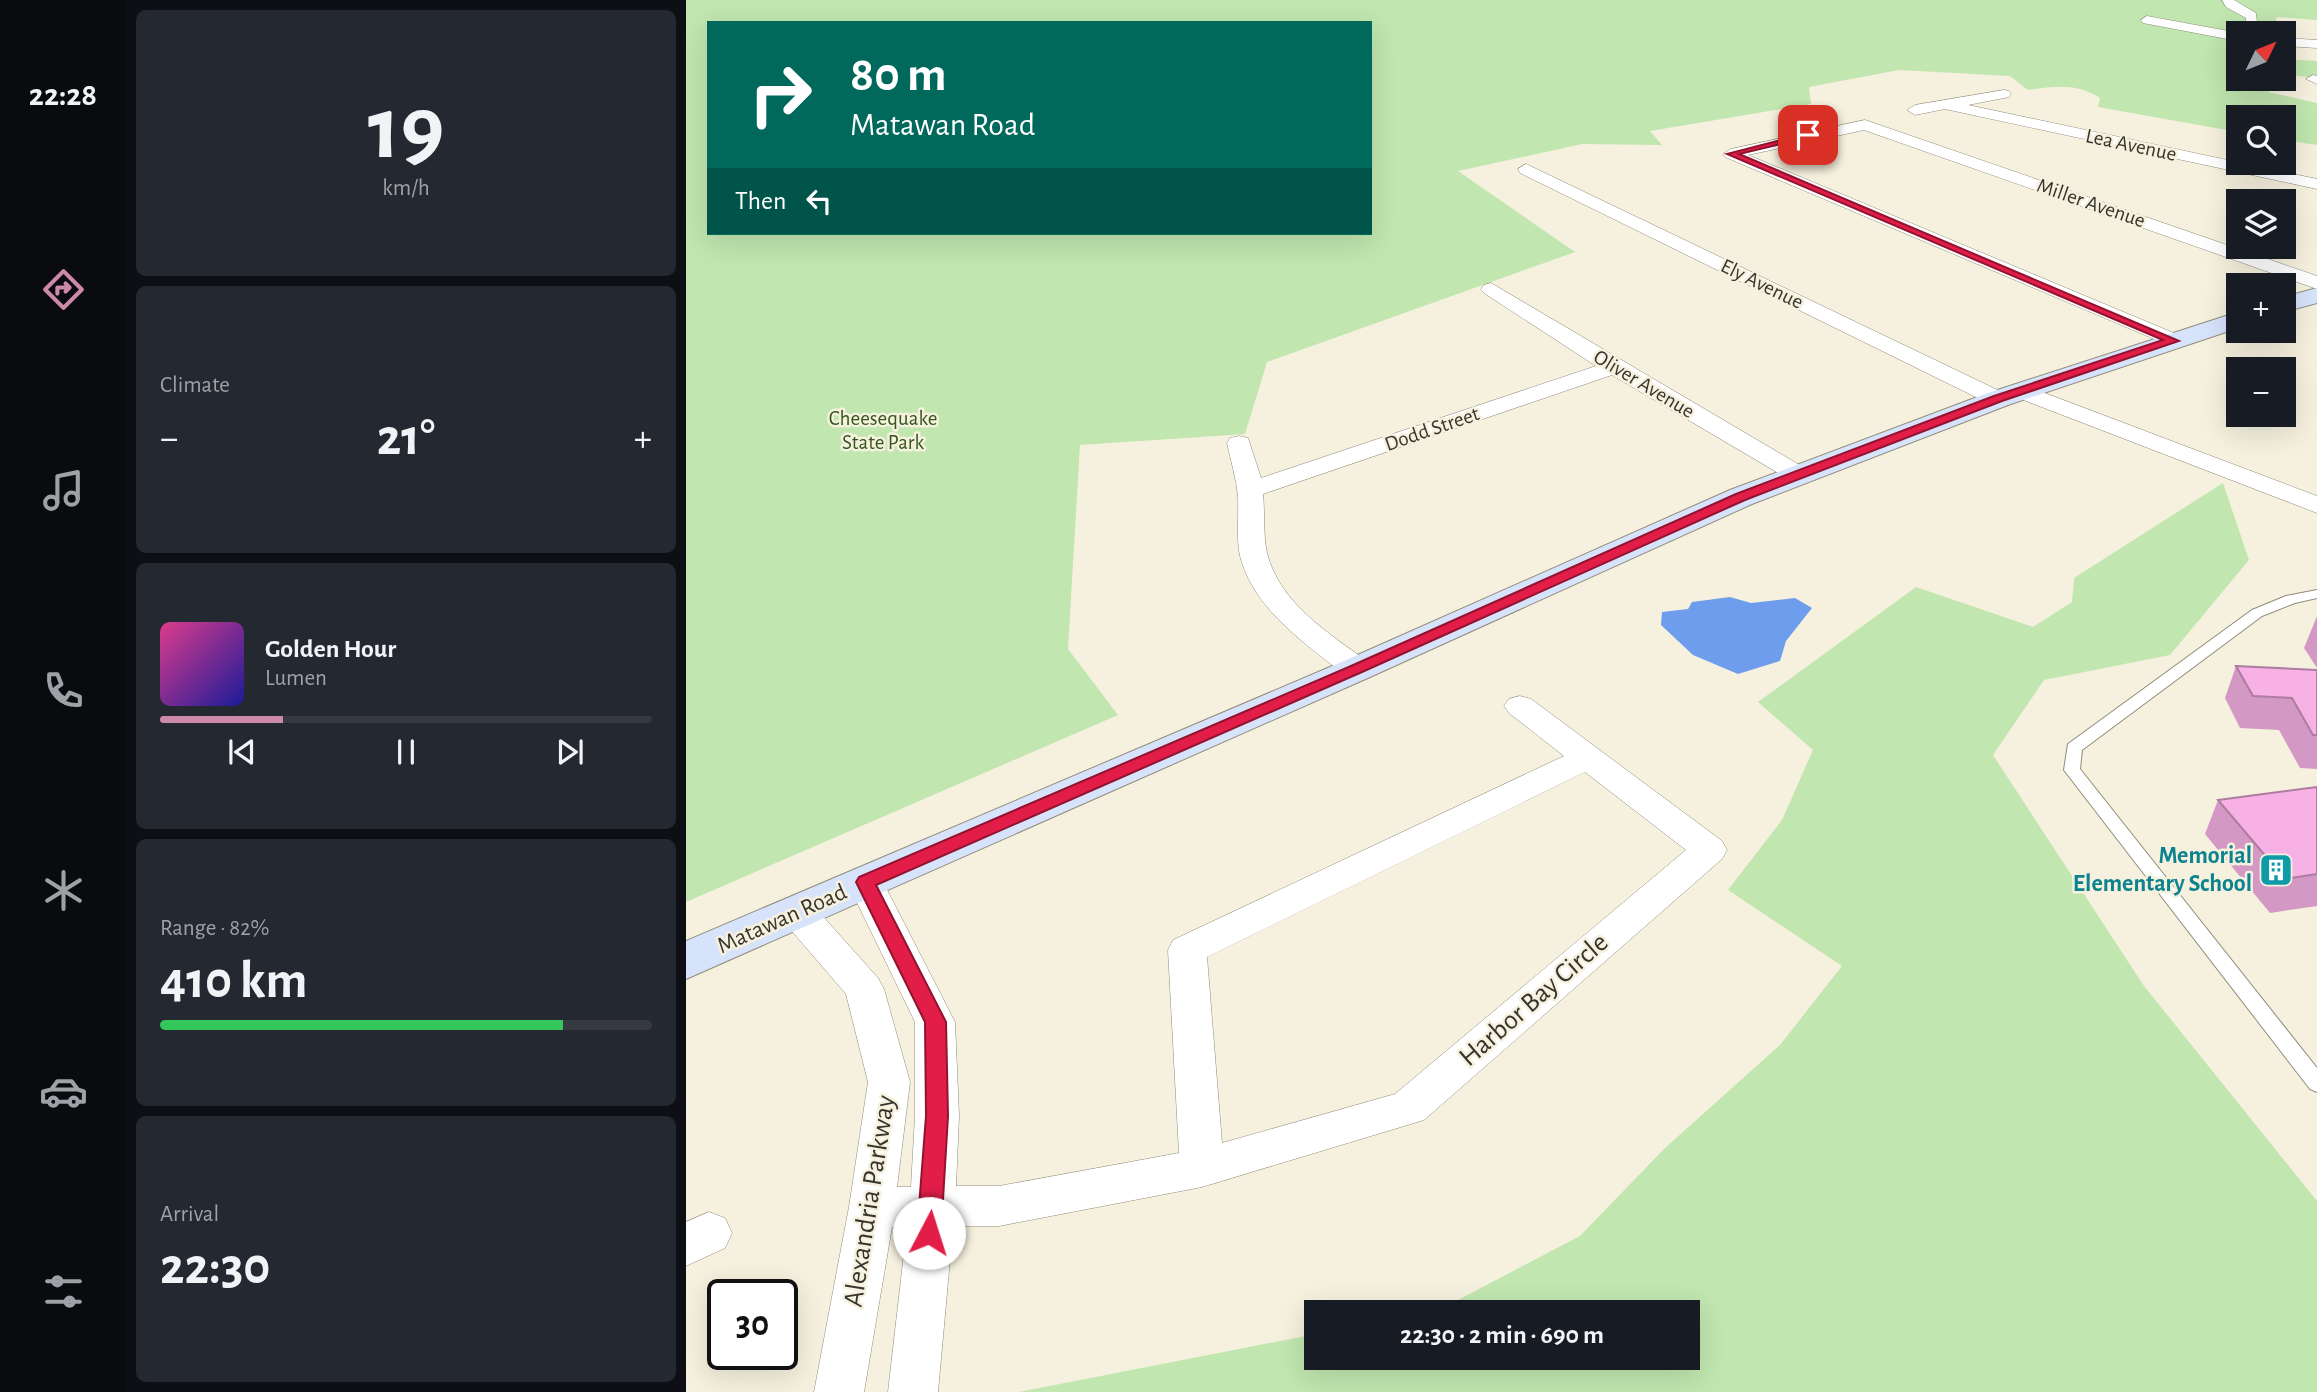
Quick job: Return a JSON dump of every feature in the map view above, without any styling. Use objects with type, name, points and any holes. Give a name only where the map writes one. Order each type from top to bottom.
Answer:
[{"type":"main road","points":[[2296,301],[2317,295]]},
{"type":"main road","name":"Matawan Road","points":[[686,961],[1357,669],[1741,497],[2010,395],[2226,324]]},
{"type":"street","points":[[2228,0],[2252,16],[2252,21]]},
{"type":"street","points":[[2147,20],[2226,35]]},
{"type":"street","points":[[2296,43],[2317,44]]},
{"type":"street","points":[[1915,110],[2004,94]]},
{"type":"street","name":"Lea Avenue","points":[[1946,105],[2317,184]]},
{"type":"street","name":"Miller Avenue","points":[[2173,341],[1731,154],[1865,125],[2317,283]]},
{"type":"street","name":"Ely Avenue","points":[[1526,169],[2010,395],[2317,505]]},
{"type":"street","name":"Oliver Avenue","points":[[1491,289],[1614,367],[1799,475]]},
{"type":"street","name":"Dodd Street","points":[[1250,489],[1614,367]]},
{"type":"street","points":[[1239,443],[1250,489],[1254,557],[1267,587],[1284,608],[1357,669]]},
{"type":"street","name":"Harbor Bay Circle","points":[[873,1207],[999,1206],[1202,1168],[1409,1108],[1709,850],[1520,706]]},
{"type":"street","points":[[1202,1168],[1187,950],[1588,758]]},
{"type":"street","name":"Alexandria Parkway","points":[[865,882],[936,1022],[937,1116],[932,1207],[913,1392]]},
{"type":"street","name":"Alexandria Parkway","points":[[797,912],[864,989],[889,1082],[873,1207],[839,1392]]},
{"type":"lane","points":[[2317,594],[2291,599],[2257,613],[2074,748],[2072,770],[2317,1083]]},
{"type":"green space","name":"Cheesequake State Park","points":[[686,0],[2317,0],[2317,20],[2277,17],[2276,21],[2226,21],[2226,91],[2269,91],[2317,103],[2317,145],[2296,142],[2296,105],[2226,105],[2226,130],[2098,107],[2100,98],[2074,88],[2028,90],[2010,76],[1899,70],[1809,87],[1811,104],[1650,131],[1662,145],[1582,144],[1458,171],[1575,252],[1267,362],[1245,434],[1080,445],[1068,649],[1118,715],[686,902]]},
{"type":"green space","points":[[2296,60],[2317,61],[2317,78],[2296,76]]},
{"type":"green space","points":[[2223,483],[2249,560],[2170,655],[2044,680],[1993,755],[2144,986],[2317,1201],[2317,1392],[1019,1392],[1304,1336],[1304,1370],[1700,1370],[1700,1300],[1458,1300],[1580,1236],[1665,1148],[1780,1045],[1842,966],[1728,890],[1782,820],[1813,750],[1758,702],[1916,587],[2033,627],[2072,602],[2074,578]]},
{"type":"water","points":[[1730,597],[1751,603],[1795,598],[1812,608],[1786,641],[1780,661],[1738,674],[1693,655],[1661,625],[1662,612],[1688,609],[1692,602]]},
{"type":"building","points":[[2236,666],[2317,670],[2317,735],[2313,735],[2292,698],[2253,696]]},
{"type":"building","points":[[2317,787],[2317,874],[2285,879],[2218,800]]},
{"type":"place","name":"Memorial Elementary School","points":[[2276,870]]},
{"type":"route","points":[[929,1233],[937,1116],[936,1022],[865,882],[1357,669],[1741,497],[1998,399],[2173,341],[1734,158],[1731,154],[1808,135]]}]
